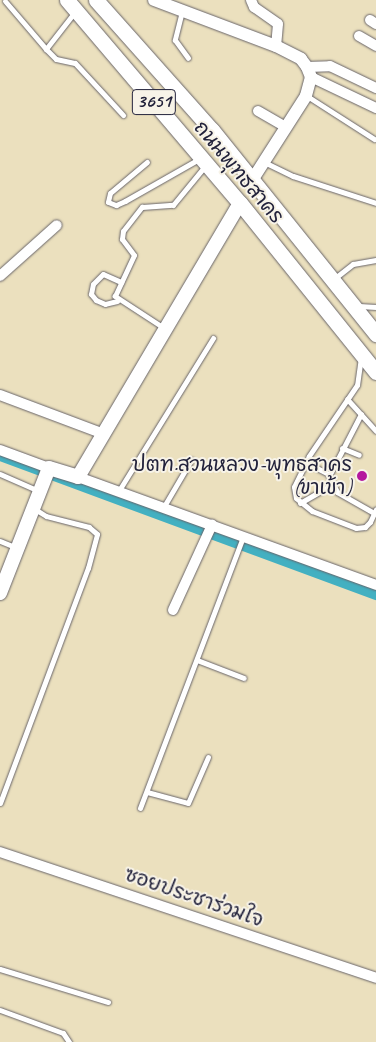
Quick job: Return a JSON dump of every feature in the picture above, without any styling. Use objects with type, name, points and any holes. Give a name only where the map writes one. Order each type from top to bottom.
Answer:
[{"type":"main road","name":"ถนนพุทธสาคร","points":[[96,0],[253,179],[376,334]]},
{"type":"main road","name":"ถนนพุทธสาคร","points":[[72,5],[240,203],[376,372]]},
{"type":"main road","points":[[0,593],[49,468],[78,477],[240,203]]},
{"type":"street","points":[[154,0],[276,46],[301,59],[309,72],[376,108]]},
{"type":"street","points":[[251,0],[254,8],[278,24],[276,46]]},
{"type":"street","points":[[359,36],[376,46]]},
{"type":"street","points":[[309,72],[330,66],[376,88]]},
{"type":"street","points":[[253,179],[306,96],[309,72]]},
{"type":"street","points":[[258,110],[286,127]]},
{"type":"street","points":[[0,276],[57,225]]},
{"type":"street","points":[[0,395],[104,434]]},
{"type":"street","points":[[0,450],[49,468]]},
{"type":"street","points":[[78,477],[376,585]]},
{"type":"street","points":[[173,610],[212,526]]},
{"type":"street","name":"ซอยประชาร่วมใจ","points":[[0,852],[376,978]]},
{"type":"lane","points":[[5,1],[46,49],[56,58],[75,63],[123,115]]},
{"type":"lane","points":[[46,49],[72,5]]},
{"type":"lane","points":[[182,10],[175,40],[188,58]]},
{"type":"lane","points":[[306,96],[374,139]]},
{"type":"lane","points":[[146,162],[110,193],[108,202],[116,205],[204,161]]},
{"type":"lane","points":[[165,328],[117,300],[115,292],[134,255],[122,239],[133,216],[142,207],[173,205],[204,161]]},
{"type":"lane","points":[[264,162],[293,176],[376,203]]},
{"type":"lane","points":[[332,280],[353,264],[376,260]]},
{"type":"lane","points":[[117,300],[105,304],[96,300],[91,294],[93,284],[103,274],[121,282]]},
{"type":"lane","points":[[353,306],[376,306]]},
{"type":"lane","points":[[118,492],[213,338]]},
{"type":"lane","points":[[360,414],[329,474],[331,485],[375,511],[365,528],[356,528],[324,518],[300,503],[294,487],[305,462],[356,385],[361,354]]},
{"type":"lane","points":[[347,399],[376,431]]},
{"type":"lane","points":[[342,448],[359,455]]},
{"type":"lane","points":[[162,508],[191,460]]},
{"type":"lane","points":[[305,462],[329,474]]},
{"type":"lane","points":[[0,474],[40,491]]},
{"type":"lane","points":[[300,503],[331,485]]},
{"type":"lane","points":[[0,803],[88,568],[97,534],[90,527],[46,516],[33,508]]},
{"type":"lane","points":[[140,808],[243,537]]},
{"type":"lane","points":[[0,542],[18,548]]},
{"type":"lane","points":[[197,660],[244,678]]},
{"type":"lane","points":[[147,792],[188,803],[208,757]]},
{"type":"lane","points":[[0,969],[108,1002]]},
{"type":"lane","points":[[0,1010],[62,1033],[69,1042]]},
{"type":"waterway","points":[[0,456],[376,595]]},
{"type":"place","name":"ปตท.สวนหลวง-พุทธสาคร (ขาเข้า)","points":[[362,476]]}]
